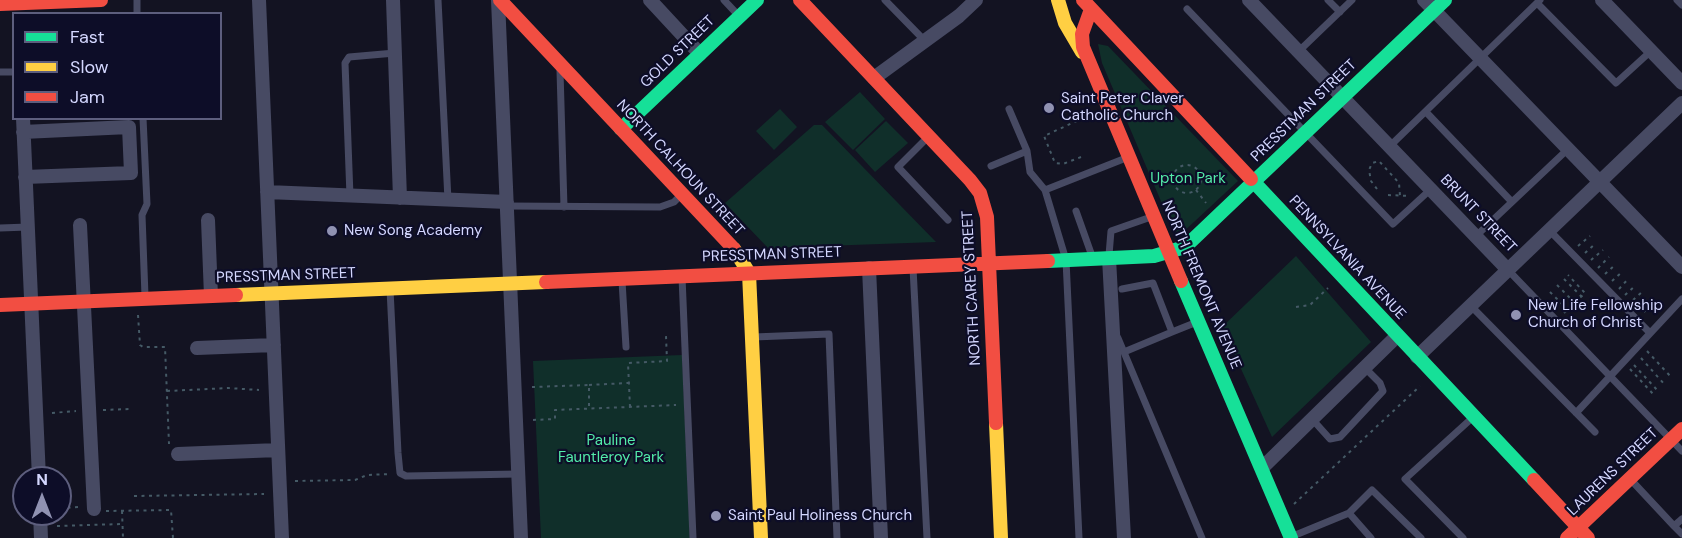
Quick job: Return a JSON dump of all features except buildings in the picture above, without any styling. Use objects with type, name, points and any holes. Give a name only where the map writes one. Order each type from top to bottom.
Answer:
[{"type":"street","points":[[0,4],[18,6],[63,4],[82,7],[101,0]]},
{"type":"street","points":[[259,0],[282,538]]},
{"type":"street","points":[[393,0],[400,198]]},
{"type":"street","points":[[499,0],[521,538]]},
{"type":"street","name":"NORTH CALHOUN STREET","points":[[499,0],[736,251],[748,273],[761,538]]},
{"type":"street","points":[[650,0],[700,54]]},
{"type":"street","name":"GOLD STREET","points":[[621,129],[757,0]]},
{"type":"street","name":"NORTH CAREY STREET","points":[[800,0],[980,193],[987,217],[1001,538]]},
{"type":"street","points":[[874,78],[959,16],[976,0]]},
{"type":"street","points":[[1058,0],[1065,23],[1089,65]]},
{"type":"street","name":"BRUNT STREET","points":[[1249,0],[1508,270]]},
{"type":"street","points":[[1424,0],[1682,267]]},
{"type":"street","name":"PRESSTMAN STREET","points":[[0,305],[1066,260],[1154,256],[1169,253],[1185,247],[1445,0]]},
{"type":"street","points":[[1602,0],[1682,83]]},
{"type":"street","name":"NORTH FREMONT AVENUE","points":[[1092,3],[1082,34],[1083,47],[1089,65],[1291,538]]},
{"type":"street","name":"PENNSYLVANIA AVENUE","points":[[1092,3],[1254,182],[1583,533]]},
{"type":"street","points":[[1417,357],[1682,103]]},
{"type":"street","points":[[25,177],[131,173],[129,127],[23,125],[25,177],[27,227],[38,466]]},
{"type":"street","points":[[267,192],[507,204]]},
{"type":"street","points":[[208,220],[211,296]]},
{"type":"street","points":[[80,225],[93,509]]},
{"type":"street","points":[[1109,258],[1124,538]]},
{"type":"street","points":[[869,268],[881,538]]},
{"type":"street","points":[[1262,468],[1397,336]]},
{"type":"street","points":[[196,348],[274,345]]},
{"type":"street","name":"LAURENS STREET","points":[[1568,538],[1583,533],[1630,479],[1682,429]]},
{"type":"street","points":[[174,449],[278,450]]},
{"type":"lane","points":[[438,0],[448,200]]},
{"type":"lane","points":[[724,0],[740,16]]},
{"type":"lane","points":[[885,0],[925,41]]},
{"type":"lane","points":[[1328,0],[1340,12]]},
{"type":"lane","points":[[1299,51],[1352,0]]},
{"type":"lane","points":[[1677,0],[1682,5]]},
{"type":"lane","points":[[1390,146],[1539,1],[1616,83],[1651,51]]},
{"type":"lane","points":[[1187,9],[1394,224],[1431,189]]},
{"type":"lane","points":[[350,196],[345,63],[350,57],[395,53]]},
{"type":"lane","points":[[559,63],[564,207]]},
{"type":"lane","points":[[1009,109],[1027,152],[1030,172],[1045,190],[1066,260],[1079,538]]},
{"type":"lane","points":[[1426,112],[1512,202]]},
{"type":"lane","points":[[143,120],[147,204],[142,215],[145,299]]},
{"type":"lane","points":[[928,136],[898,167],[948,220]]},
{"type":"lane","points":[[1476,236],[1568,149]]},
{"type":"lane","points":[[991,166],[1027,152]]},
{"type":"lane","points":[[1045,190],[1129,157]]},
{"type":"lane","points":[[507,204],[564,207],[660,207],[674,202],[682,194]]},
{"type":"lane","points":[[1076,211],[1093,258]]},
{"type":"lane","points":[[1109,258],[1111,231],[1154,216]]},
{"type":"lane","points":[[0,228],[27,227]]},
{"type":"lane","points":[[1549,230],[1650,333]]},
{"type":"lane","points":[[912,266],[927,538]]},
{"type":"lane","name":"BRUNT STREET","points":[[1508,270],[1682,451]]},
{"type":"lane","points":[[682,276],[693,538]]},
{"type":"lane","points":[[622,278],[626,347]]},
{"type":"lane","points":[[1122,289],[1153,283],[1172,332]]},
{"type":"lane","points":[[390,288],[400,473],[406,476],[518,474]]},
{"type":"lane","points":[[1576,413],[1682,299]]},
{"type":"lane","points":[[1471,306],[1595,432]]},
{"type":"lane","points":[[1124,352],[1198,321]]},
{"type":"lane","points":[[1113,328],[1202,538]]},
{"type":"lane","points":[[751,338],[829,334],[837,538]]},
{"type":"lane","points":[[1312,419],[1330,439],[1340,437],[1383,391],[1380,383],[1365,368]]},
{"type":"lane","points":[[1463,538],[1406,479],[1473,417]]},
{"type":"lane","points":[[1630,479],[1682,534]]},
{"type":"lane","points":[[1291,538],[1349,513],[1372,490],[1421,538]]},
{"type":"lane","points":[[1349,513],[1371,538]]},
{"type":"lane","points":[[1674,526],[1682,519]]},
{"type":"path","points":[[1081,157],[1063,164],[1055,164],[1044,136],[1094,113]]},
{"type":"path","points":[[1377,189],[1370,178],[1369,170],[1372,164],[1379,161],[1400,185],[1400,196]]},
{"type":"path","points":[[1181,167],[1194,167],[1200,174],[1201,182],[1196,190],[1187,193],[1176,186],[1174,178],[1181,167]]},
{"type":"path","points":[[1196,190],[1206,203]]},
{"type":"path","points":[[1388,195],[1413,197]]},
{"type":"path","points":[[1573,251],[1590,236]]},
{"type":"path","points":[[1580,258],[1596,243]]},
{"type":"path","points":[[1586,265],[1603,250]]},
{"type":"path","points":[[1593,272],[1609,257]]},
{"type":"path","points":[[1600,279],[1616,264]]},
{"type":"path","points":[[1607,286],[1623,271]]},
{"type":"path","points":[[1560,314],[1585,293],[1568,275]]},
{"type":"path","points":[[1614,293],[1629,278]]},
{"type":"path","points":[[1564,279],[1582,296]]},
{"type":"path","points":[[1557,285],[1575,303]]},
{"type":"path","points":[[1620,300],[1636,285]]},
{"type":"path","points":[[1296,307],[1310,305],[1330,286]]},
{"type":"path","points":[[1550,292],[1568,309]]},
{"type":"path","points":[[1626,306],[1642,292]]},
{"type":"path","points":[[1633,314],[1648,300]]},
{"type":"path","points":[[1638,318],[1652,304]]},
{"type":"path","points":[[138,314],[140,345],[165,347],[166,391],[174,449]]},
{"type":"path","points":[[630,407],[628,363],[667,361],[666,336]]},
{"type":"path","points":[[1643,347],[1672,378]]},
{"type":"path","points":[[1637,354],[1665,385]]},
{"type":"path","points":[[1630,361],[1658,391]]},
{"type":"path","points":[[1626,365],[1654,394]]},
{"type":"path","points":[[532,387],[629,383]]},
{"type":"path","points":[[589,384],[589,409]]},
{"type":"path","points":[[1294,504],[1420,386]]},
{"type":"path","points":[[166,391],[228,388],[259,390]]},
{"type":"path","points":[[533,420],[555,419],[555,410],[687,405]]},
{"type":"path","points":[[295,481],[355,480],[367,475],[387,475],[393,472]]},
{"type":"path","points":[[134,496],[264,494]]},
{"type":"path","points":[[72,508],[122,511],[171,510],[173,538]]},
{"type":"path","points":[[122,511],[123,538]]},
{"type":"path","points":[[72,526],[122,524]]},
{"type":"green space","name":"Upton Park","points":[[1098,44],[1108,46],[1238,181],[1180,235],[1175,234],[1102,63]]},
{"type":"green space","points":[[860,92],[885,119],[853,150],[825,122]]},
{"type":"green space","points":[[780,109],[797,127],[774,150],[756,131]]},
{"type":"green space","points":[[886,121],[908,143],[875,172],[855,150]]},
{"type":"green space","points":[[814,125],[822,125],[936,242],[768,248],[725,203]]},
{"type":"green space","points":[[1296,256],[1371,342],[1272,437],[1222,327]]},
{"type":"green space","name":"Pauline Fauntleroy Park","points":[[682,355],[690,538],[541,538],[533,361]]},
{"type":"traffic: fast","points":[[621,129],[757,0]]},
{"type":"traffic: fast","points":[[1048,261],[1154,256],[1185,247],[1445,0]]},
{"type":"traffic: fast","points":[[1251,179],[1534,480]]},
{"type":"traffic: fast","points":[[1181,281],[1291,538]]},
{"type":"traffic: slow","points":[[1058,0],[1065,23],[1082,52]]},
{"type":"traffic: slow","points":[[734,249],[749,273],[761,538]]},
{"type":"traffic: slow","points":[[236,295],[546,282]]},
{"type":"traffic: slow","points":[[996,423],[1001,538]]},
{"type":"traffic: jam","points":[[0,4],[101,0]]},
{"type":"traffic: jam","points":[[500,0],[734,249]]},
{"type":"traffic: jam","points":[[800,0],[980,193],[987,217],[996,423]]},
{"type":"traffic: jam","points":[[1083,0],[1251,179]]},
{"type":"traffic: jam","points":[[1091,9],[1082,34],[1083,47],[1181,281]]},
{"type":"traffic: jam","points":[[546,282],[1048,261]]},
{"type":"traffic: jam","points":[[0,305],[236,295]]},
{"type":"traffic: jam","points":[[1567,538],[1682,429]]},
{"type":"traffic: jam","points":[[1534,480],[1588,538]]},
{"type":"place","name":"Saint Peter Claver Catholic Church","points":[[1049,108]]},
{"type":"place","name":"New Song Academy","points":[[332,231]]},
{"type":"place","name":"New Life Fellowship Church of Christ","points":[[1516,315]]},
{"type":"place","name":"Saint Paul Holiness Church","points":[[716,516]]}]
